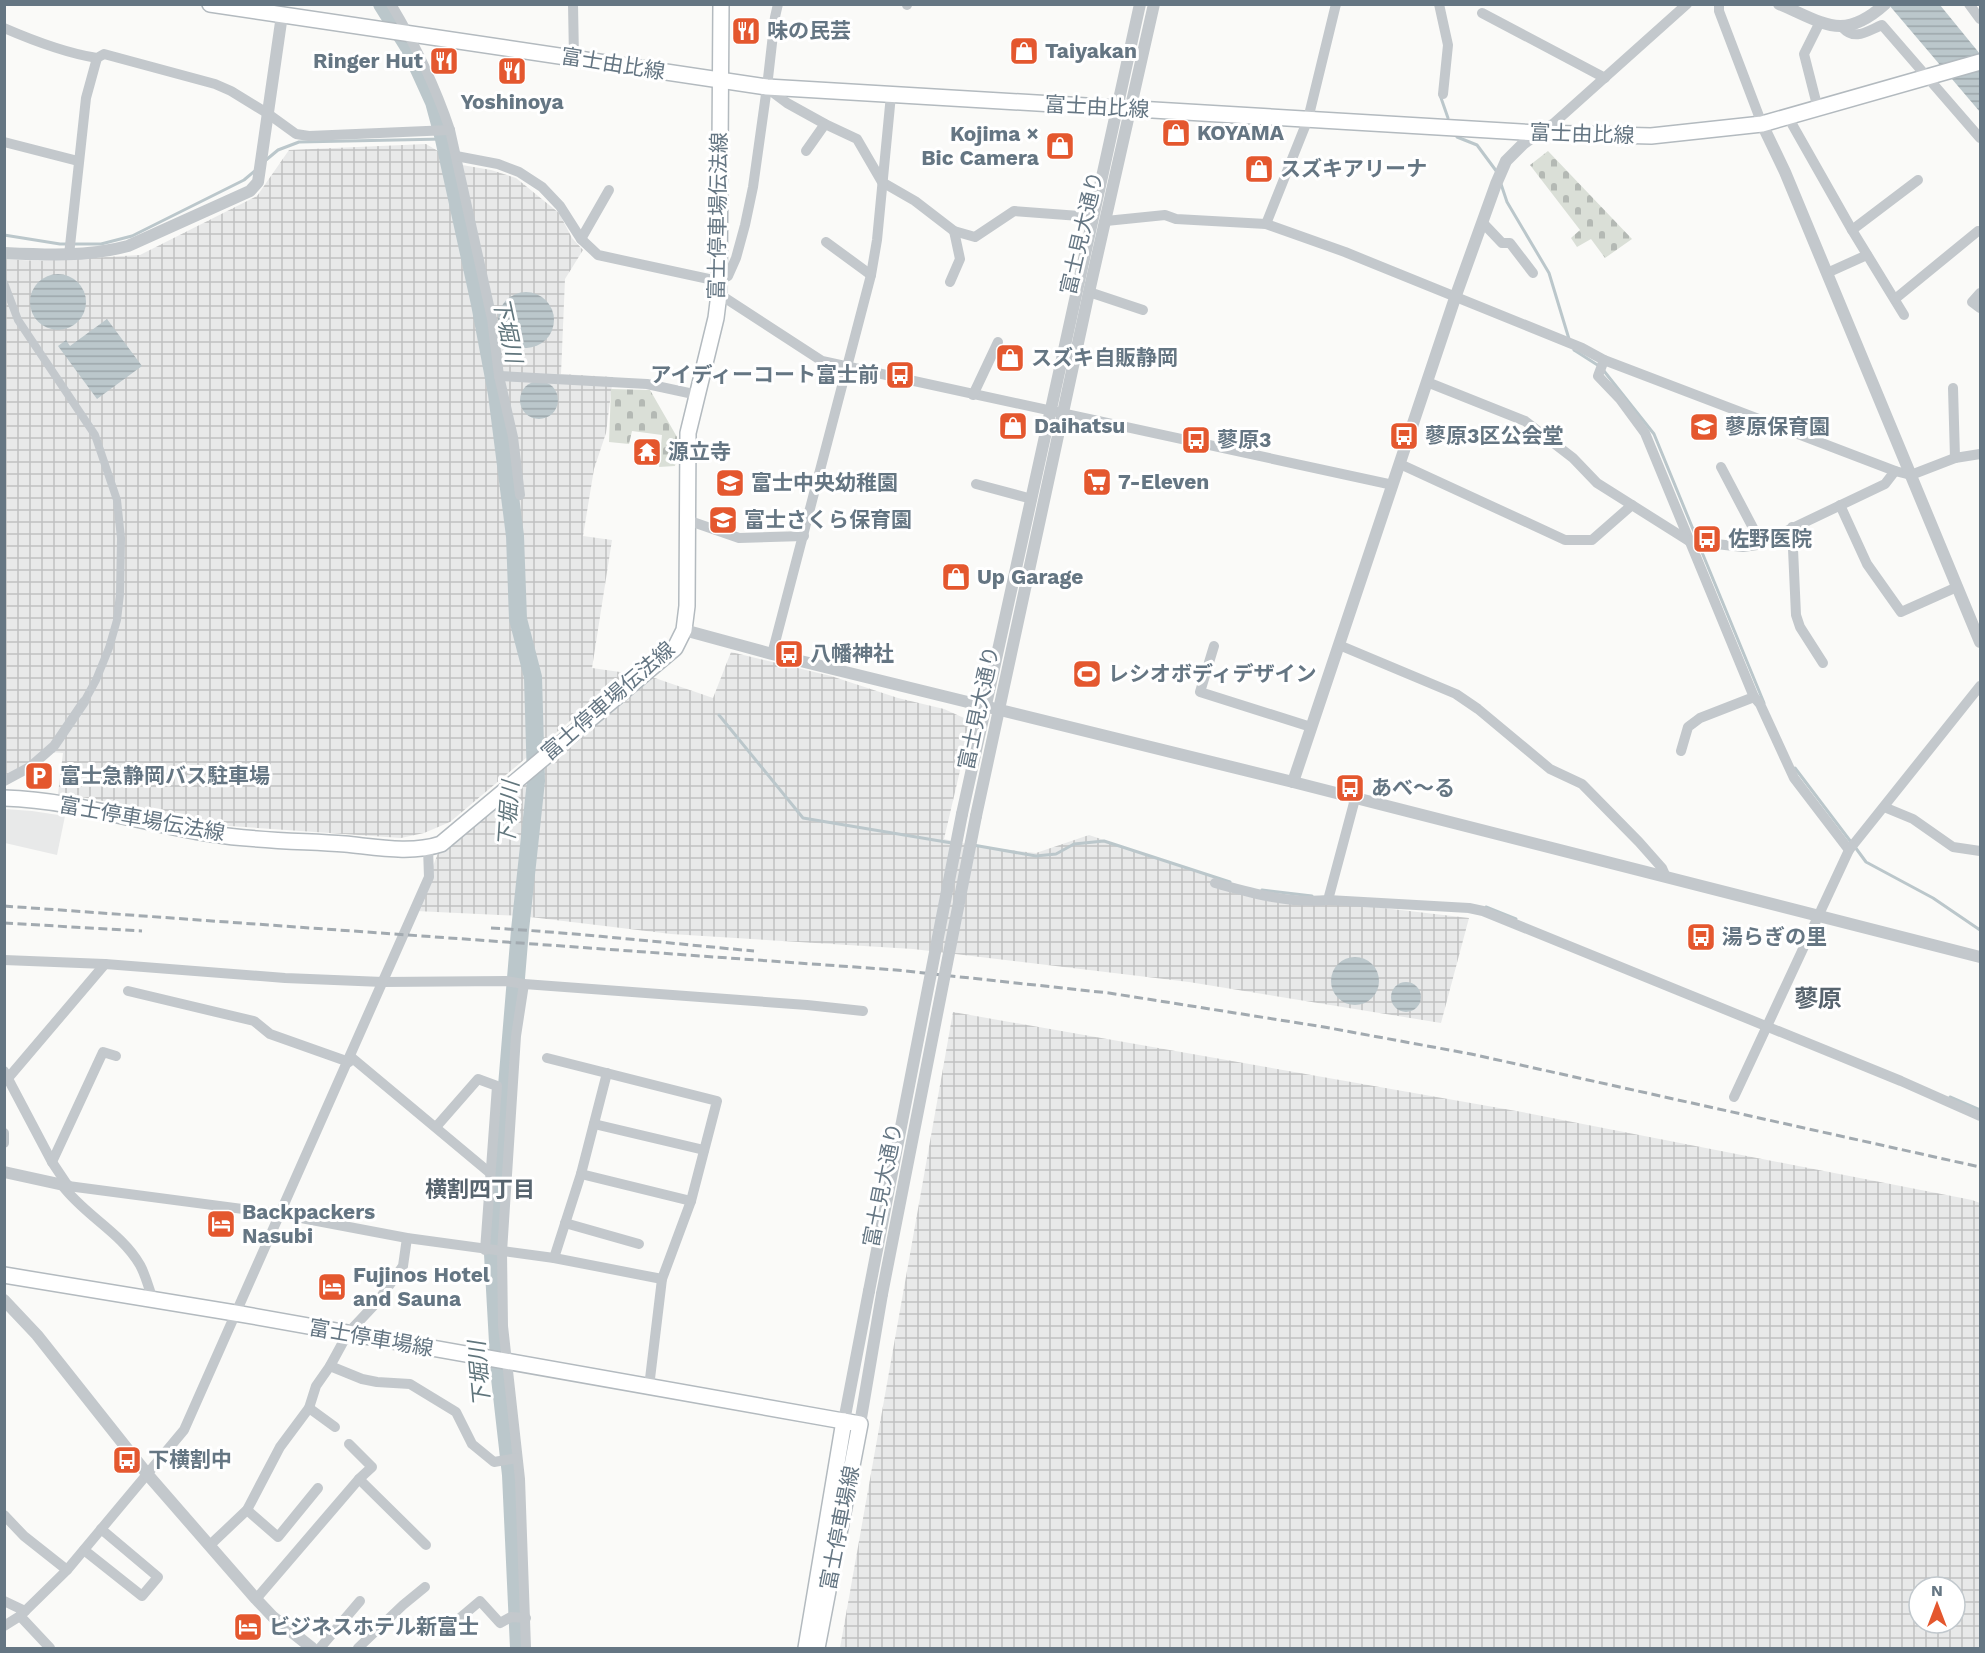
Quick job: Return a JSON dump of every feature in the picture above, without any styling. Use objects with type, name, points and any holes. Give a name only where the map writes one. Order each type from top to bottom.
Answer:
[{"type":"main road","name":"富士由比線","points":[[210,4],[767,87],[1538,133],[1651,136],[1762,124],[1980,62]]},
{"type":"main road","name":"富士停車場伝法線","points":[[4,798],[90,808],[212,834],[396,848],[428,848],[441,844],[675,648],[684,630],[687,606],[688,433],[716,318],[721,4]]},
{"type":"main road","name":"富士停車場線","points":[[4,1275],[235,1313],[860,1424],[817,1648]]},
{"type":"main road","name":"富士停車場線","points":[[806,1648],[844,1421]]},
{"type":"street","points":[[391,4],[409,34],[440,100],[450,129],[492,319],[499,376],[513,437],[520,495]]},
{"type":"street","points":[[573,4],[574,58]]},
{"type":"street","points":[[718,288],[728,276],[736,258],[745,225],[767,87],[774,17],[778,4]]},
{"type":"street","name":"富士見大通り","points":[[1124,109],[1140,4]]},
{"type":"street","name":"富士見大通り","points":[[844,1421],[875,1293],[999,711],[1057,412],[1099,219],[1124,109],[1154,4]]},
{"type":"street","points":[[1266,224],[1308,120],[1336,4]]},
{"type":"street","points":[[1439,4],[1448,45],[1443,94]]},
{"type":"street","points":[[1293,782],[1455,298],[1506,161],[1538,133],[1554,123],[1688,4]]},
{"type":"street","points":[[1719,4],[1719,11],[1762,124],[1785,172],[1980,642]]},
{"type":"street","points":[[1779,4],[1820,22],[1843,28],[1861,23],[1881,9]]},
{"type":"street","points":[[1969,4],[1980,19]]},
{"type":"street","points":[[1482,13],[1605,78]]},
{"type":"street","points":[[4,253],[108,252],[128,246],[250,191],[258,182],[282,15]]},
{"type":"street","points":[[1818,109],[1804,54],[1820,22]]},
{"type":"street","points":[[1843,28],[1848,34],[1855,36],[1881,25],[1931,76],[1980,138]]},
{"type":"street","points":[[4,28],[34,41],[97,58],[104,54],[231,90],[296,134],[309,136],[450,129]]},
{"type":"street","points":[[69,253],[86,98],[97,58]]},
{"type":"street","points":[[767,87],[787,103],[857,139],[882,182],[915,201],[954,231],[975,237],[1014,211],[1099,219],[1166,215],[1176,219],[1266,224],[1345,252],[1582,348],[1604,360],[1895,471],[1911,475],[1955,458],[1980,454]]},
{"type":"street","points":[[772,654],[872,275],[891,95]]},
{"type":"street","points":[[1788,117],[1852,230],[1904,315]]},
{"type":"street","points":[[806,151],[825,124]]},
{"type":"street","points":[[4,142],[78,161]]},
{"type":"street","points":[[456,156],[498,164],[519,172],[542,187],[560,206],[581,239],[598,255],[718,288],[822,361],[1393,485]]},
{"type":"street","points":[[1852,230],[1918,180]]},
{"type":"street","points":[[581,239],[609,190]]},
{"type":"street","name":"富士見大通り","points":[[860,1424],[875,1293],[962,814],[1032,499],[1089,292],[1099,219]]},
{"type":"street","points":[[1483,223],[1502,243],[1510,243],[1533,273]]},
{"type":"street","points":[[950,282],[960,259],[954,231]]},
{"type":"street","points":[[1895,299],[1978,231]]},
{"type":"street","points":[[826,242],[872,275]]},
{"type":"street","points":[[1827,273],[1867,255]]},
{"type":"street","points":[[4,284],[18,320],[95,435],[117,500],[121,538],[117,620],[96,680],[54,746],[30,767],[4,781]]},
{"type":"street","points":[[1089,292],[1143,310]]},
{"type":"street","points":[[1980,293],[1972,302],[1980,308]]},
{"type":"street","points":[[973,394],[998,342]]},
{"type":"street","points":[[1604,360],[1598,376],[1620,399],[1645,433],[1754,697],[1760,704],[1794,778],[1851,847]]},
{"type":"street","points":[[499,376],[647,384],[698,394]]},
{"type":"street","points":[[1427,381],[1525,421],[1574,458],[1597,483],[1689,541],[1743,547],[1761,543],[1885,484],[1895,471]]},
{"type":"street","points":[[1953,388],[1955,458]]},
{"type":"street","points":[[1400,464],[1564,540],[1592,540],[1632,505]]},
{"type":"street","points":[[1721,467],[1761,543]]},
{"type":"street","points":[[976,484],[1032,499]]},
{"type":"street","points":[[1840,505],[1867,564],[1901,612],[1958,587]]},
{"type":"street","points":[[687,520],[739,538],[804,536]]},
{"type":"street","points":[[1792,527],[1796,615],[1800,627],[1823,663]]},
{"type":"street","points":[[684,630],[1980,957]]},
{"type":"street","points":[[1339,645],[1456,694],[1471,704],[1550,769],[1582,784],[1639,842],[1662,868],[1666,877]]},
{"type":"street","points":[[1214,646],[1200,692],[1311,727]]},
{"type":"street","points":[[1734,1097],[1851,847],[1980,686]]},
{"type":"street","points":[[1682,751],[1688,727],[1700,718],[1754,697]]},
{"type":"street","points":[[1328,900],[1355,799]]},
{"type":"street","points":[[1884,807],[1913,819],[1953,847],[1980,851]]},
{"type":"street","points":[[4,1626],[23,1614],[67,1570],[184,1430],[429,878],[428,848]]},
{"type":"street","points":[[1215,883],[1262,896],[1310,902],[1328,900],[1469,908],[1483,911],[1901,1081],[1980,1116]]},
{"type":"street","points":[[4,960],[105,964],[285,978],[383,982],[506,981],[864,1011]]},
{"type":"street","points":[[105,964],[7,1074],[73,1199],[129,1250],[140,1266],[153,1300]]},
{"type":"street","points":[[524,984],[516,1035],[502,1251],[503,1326],[520,1479],[526,1648]]},
{"type":"street","points":[[128,992],[254,1021],[270,1034],[350,1060],[436,1127],[490,1173]]},
{"type":"street","points":[[52,1162],[103,1052],[117,1056]]},
{"type":"street","points":[[547,1058],[717,1101],[691,1201],[662,1280],[649,1387]]},
{"type":"street","points":[[554,1258],[581,1174],[607,1073]]},
{"type":"street","points":[[436,1127],[478,1079],[497,1086],[485,1250]]},
{"type":"street","points":[[594,1124],[704,1150]]},
{"type":"street","points":[[4,1133],[4,1143]]},
{"type":"street","points":[[4,1172],[65,1185],[280,1214],[407,1238],[554,1258],[662,1280]]},
{"type":"street","points":[[581,1174],[691,1201]]},
{"type":"street","points":[[565,1223],[639,1244]]},
{"type":"street","points":[[210,1545],[247,1510],[280,1447],[309,1408],[316,1386],[348,1333],[378,1300],[403,1266],[407,1238]]},
{"type":"street","points":[[4,1300],[37,1335],[148,1474],[256,1599],[273,1617],[312,1648]]},
{"type":"street","points":[[330,1366],[362,1379],[410,1384],[456,1412],[472,1444],[494,1462],[517,1458]]},
{"type":"street","points":[[309,1408],[335,1427]]},
{"type":"street","points":[[256,1599],[359,1479],[372,1467],[349,1444]]},
{"type":"street","points":[[359,1479],[426,1545]]},
{"type":"street","points":[[247,1510],[278,1537],[318,1488]]},
{"type":"street","points":[[4,1515],[24,1536],[67,1570]]},
{"type":"street","points":[[84,1550],[142,1596],[158,1577],[101,1529]]},
{"type":"street","points":[[358,1648],[402,1605],[425,1587]]},
{"type":"street","points":[[4,1601],[23,1614],[50,1648]]},
{"type":"street","points":[[320,1648],[360,1601]]},
{"type":"street","points":[[454,1623],[480,1601],[500,1623],[511,1617],[525,1618]]},
{"type":"shaded area","points":[[426,144],[462,165],[491,170],[516,178],[559,213],[572,238],[583,250],[565,279],[561,374],[613,377],[606,433],[594,469],[583,536],[612,540],[592,668],[627,673],[450,822],[424,833],[401,838],[215,825],[94,799],[58,794],[63,753],[50,752],[5,783],[5,259],[38,261],[140,255],[257,196],[289,150]]},
{"type":"shaded area","points":[[731,652],[831,676],[898,698],[944,709],[964,718],[970,728],[944,839],[976,846],[1036,853],[1089,835],[1264,894],[1469,918],[1441,1023],[1189,982],[913,949],[671,934],[522,916],[416,911],[438,853],[652,677],[713,698]]},
{"type":"shaded area","points":[[5,809],[65,816],[57,855],[5,843]]},
{"type":"shaded area","points":[[953,1012],[1522,1112],[1980,1203],[1980,1648],[840,1648]]},
{"type":"green space","points":[[1548,151],[1632,239],[1605,258],[1591,239],[1577,247],[1571,238],[1580,230],[1530,165]]},
{"type":"green space","points":[[611,389],[650,390],[677,437],[675,466],[659,467],[662,435],[632,431],[629,444],[609,442]]},
{"type":"water","points":[[1889,5],[1940,5],[1980,54],[1980,112]]},
{"type":"water","points":[[52,274],[64,274],[74,278],[82,286],[86,302],[82,318],[74,326],[64,330],[52,330],[42,326],[34,318],[30,308],[30,296],[34,286],[42,278]]},
{"type":"water","points":[[526,292],[537,294],[546,300],[552,309],[554,320],[552,331],[546,340],[537,346],[526,348],[515,346],[506,340],[500,331],[498,320],[500,309],[506,300],[515,294]]},
{"type":"water","points":[[107,319],[142,366],[97,399],[58,346],[66,340],[70,346]]},
{"type":"water","points":[[539,381],[552,387],[558,400],[552,413],[539,419],[526,413],[520,400],[526,387]]},
{"type":"water","points":[[1355,957],[1372,964],[1379,981],[1372,998],[1355,1005],[1338,998],[1331,981],[1338,964]]},
{"type":"water","points":[[1406,982],[1417,986],[1421,997],[1417,1008],[1406,1012],[1395,1008],[1391,997],[1395,986]]},
{"type":"waterway","name":"下堀川","points":[[382,4],[409,47],[434,102],[444,139],[497,394],[515,536],[518,619],[533,677],[536,781],[520,930],[493,1254],[500,1378],[511,1475],[519,1648]]},
{"type":"waterway","points":[[1440,95],[1448,118]]},
{"type":"waterway","points":[[1457,137],[1477,145],[1497,172]]},
{"type":"waterway","points":[[266,160],[278,150],[299,142],[444,139]]},
{"type":"waterway","points":[[4,235],[60,244],[101,244],[132,236],[244,180],[257,169]]},
{"type":"waterway","points":[[1501,184],[1507,202],[1549,273],[1569,339]]},
{"type":"waterway","points":[[1574,350],[1599,366]]},
{"type":"waterway","points":[[1604,371],[1654,434],[1697,539]]},
{"type":"waterway","points":[[1699,545],[1764,703]]},
{"type":"waterway","points":[[719,715],[803,818],[952,843]]},
{"type":"waterway","points":[[1795,768],[1851,842]]},
{"type":"waterway","points":[[973,845],[1036,856],[1056,854],[1074,844],[1104,841],[1230,882]]},
{"type":"waterway","points":[[1855,847],[1866,862],[1933,898],[1980,930]]},
{"type":"waterway","points":[[1262,890],[1312,896]]},
{"type":"waterway","points":[[1486,907],[1516,919]]},
{"type":"waterway","points":[[1950,1097],[1980,1110]]},
{"type":"railway","points":[[4,906],[896,970],[1109,993],[1324,1027],[1471,1054],[1980,1167]]},
{"type":"railway","points":[[4,923],[142,931]]},
{"type":"railway","points":[[491,928],[754,951]]},
{"type":"place","name":"味の民芸","points":[[746,31]]},
{"type":"place","name":"Taiyakan","points":[[1024,51]]},
{"type":"place","name":"Ringer Hut","points":[[444,61]]},
{"type":"place","name":"Yoshinoya","points":[[512,71]]},
{"type":"place","name":"KOYAMA","points":[[1176,133]]},
{"type":"place","name":"Kojima × Bic Camera","points":[[1060,146]]},
{"type":"place","name":"スズキアリーナ","points":[[1259,169]]},
{"type":"place","name":"スズキ自販静岡","points":[[1010,358]]},
{"type":"place","name":"アイディーコート富士前","points":[[900,375]]},
{"type":"place","name":"Daihatsu","points":[[1013,426]]},
{"type":"place","name":"蓼原保育園","points":[[1704,427]]},
{"type":"place","name":"蓼原3区公会堂","points":[[1404,436]]},
{"type":"place","name":"蓼原3","points":[[1196,440]]},
{"type":"place","name":"源立寺","points":[[647,452]]},
{"type":"place","name":"7-Eleven","points":[[1097,482]]},
{"type":"place","name":"富士中央幼稚園","points":[[730,483]]},
{"type":"place","name":"富士さくら保育園","points":[[723,520]]},
{"type":"place","name":"佐野医院","points":[[1707,539]]},
{"type":"place","name":"Up Garage","points":[[956,577]]},
{"type":"place","name":"八幡神社","points":[[789,654]]},
{"type":"place","name":"レシオボディデザイン","points":[[1087,674]]},
{"type":"place","name":"富士急静岡バス駐車場","points":[[39,776]]},
{"type":"place","name":"あべ〜る","points":[[1350,788]]},
{"type":"place","name":"湯らぎの里","points":[[1701,937]]},
{"type":"place","name":"Backpackers Nasubi","points":[[221,1224]]},
{"type":"place","name":"Fujinos Hotel and Sauna","points":[[332,1287]]},
{"type":"place","name":"下横割中","points":[[127,1460]]},
{"type":"place","name":"ビジネスホテル新富士","points":[[248,1627]]},
{"type":"district","name":"蓼原","points":[[1818,999]]},
{"type":"district","name":"横割四丁目","points":[[480,1189]]}]
